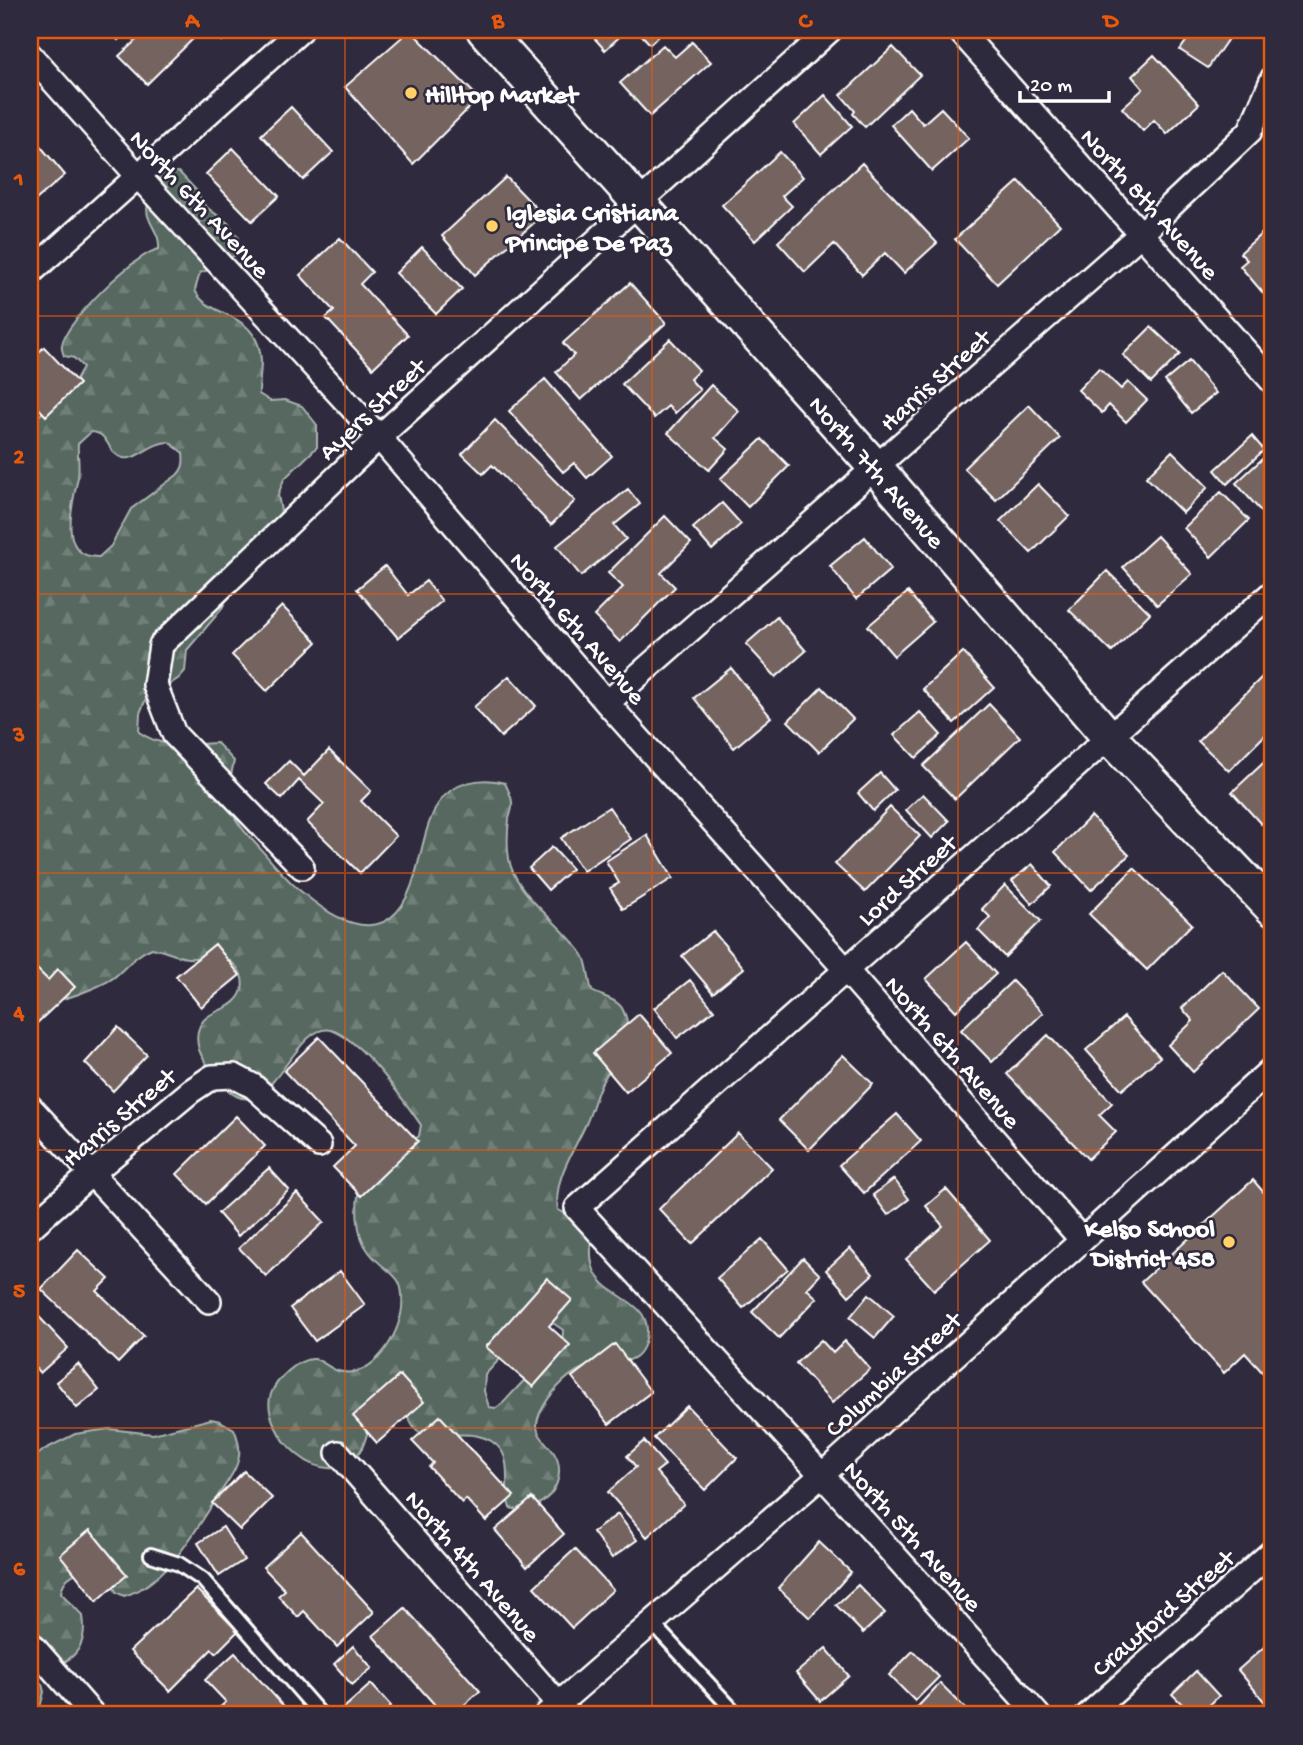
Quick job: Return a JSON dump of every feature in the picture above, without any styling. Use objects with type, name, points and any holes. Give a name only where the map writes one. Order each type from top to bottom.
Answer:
[{"type":"street","points":[[30,273],[301,30]]},
{"type":"street","name":"North 7th Avenue","points":[[484,30],[876,468],[1108,736],[1273,909]]},
{"type":"street","name":"Ayers Street","points":[[302,867],[174,734],[155,685],[161,645],[379,437],[830,30]]},
{"type":"street","name":"North 8th Avenue","points":[[959,30],[1273,382]]},
{"type":"street","name":"North 6th Avenue","points":[[30,55],[379,437],[607,703],[846,970],[1081,1239]]},
{"type":"street","name":"Harris Street","points":[[607,703],[1142,233],[1250,131],[1273,78]]},
{"type":"street","name":"Lord Street","points":[[577,1208],[1273,592]]},
{"type":"street","name":"Columbia Street","points":[[558,1712],[652,1623],[822,1475],[1273,1068]]},
{"type":"street","name":"Harris Street","points":[[30,1228],[191,1091],[212,1077],[234,1076],[253,1086],[319,1145]]},
{"type":"street","points":[[30,1107],[209,1301]]},
{"type":"street","name":"North 5th Avenue","points":[[577,1208],[1038,1715]]},
{"type":"street","name":"North 4th Avenue","points":[[338,1453],[558,1712]]},
{"type":"street","name":"Crawford Street","points":[[1087,1715],[1273,1551]]},
{"type":"street","points":[[30,1643],[93,1715]]},
{"type":"lane","points":[[151,1555],[179,1564],[203,1580],[321,1715]]},
{"type":"lane","points":[[652,1623],[731,1708]]},
{"type":"green space","points":[[179,172],[196,190],[205,206],[228,223],[239,238],[235,255],[200,273],[195,290],[210,306],[242,323],[252,332],[258,344],[261,361],[259,394],[270,401],[285,400],[302,406],[317,425],[317,447],[284,479],[278,495],[281,511],[272,528],[251,553],[221,610],[187,650],[185,671],[145,701],[140,713],[139,732],[166,743],[217,743],[234,761],[229,797],[238,823],[296,887],[337,917],[353,923],[369,925],[383,922],[396,913],[406,898],[430,821],[444,796],[459,786],[477,781],[505,783],[512,800],[508,846],[513,872],[528,895],[583,955],[592,991],[621,1006],[627,1021],[626,1040],[601,1084],[586,1124],[561,1176],[557,1199],[558,1210],[594,1227],[591,1251],[593,1269],[602,1282],[641,1313],[646,1321],[647,1331],[644,1345],[632,1359],[581,1369],[563,1382],[548,1399],[541,1411],[537,1428],[556,1455],[559,1473],[553,1491],[529,1508],[510,1508],[506,1463],[501,1450],[492,1441],[480,1436],[422,1434],[415,1429],[404,1410],[370,1425],[361,1450],[347,1464],[330,1468],[314,1465],[298,1455],[275,1425],[270,1409],[271,1394],[288,1371],[301,1362],[314,1359],[338,1371],[362,1369],[382,1354],[400,1319],[401,1287],[398,1280],[364,1245],[359,1227],[358,1198],[361,1181],[419,1136],[421,1125],[370,1059],[358,1047],[334,1031],[320,1031],[307,1039],[269,1085],[256,1096],[242,1098],[227,1089],[204,1060],[197,1037],[203,1021],[232,1004],[240,995],[243,982],[238,969],[227,959],[220,957],[188,958],[152,948],[138,956],[113,978],[89,990],[57,1000],[30,998],[30,423],[70,390],[83,367],[74,358],[64,356],[62,349],[66,335],[75,321],[119,275],[135,262],[159,249],[157,235],[147,210],[154,188],[164,173]],"holes":[[[91,432],[102,436],[113,452],[123,458],[134,457],[156,445],[169,442],[183,453],[183,465],[177,475],[131,509],[111,546],[99,557],[86,555],[77,548],[70,527],[79,473],[78,444]],[[550,1321],[563,1330],[562,1346],[531,1373],[503,1403],[496,1408],[489,1407],[484,1391],[485,1375],[526,1330]]]},
{"type":"green space","points":[[211,1419],[234,1429],[239,1456],[230,1478],[178,1556],[153,1581],[124,1596],[116,1592],[113,1585],[81,1570],[70,1576],[63,1584],[61,1593],[83,1616],[82,1640],[72,1657],[64,1662],[43,1668],[30,1668],[30,1461],[45,1449],[75,1434],[109,1429],[153,1434]]},
{"type":"green space","points":[[30,1675],[42,1684],[44,1692],[38,1715],[30,1715]]},
{"type":"building","points":[[108,30],[128,30],[118,40]]},
{"type":"building","points":[[147,30],[188,30],[195,37],[147,84],[119,56]]},
{"type":"building","points":[[211,30],[234,30],[222,41]]},
{"type":"building","name":"Hilltop Market","points":[[410,30],[479,98],[413,164],[345,87]]},
{"type":"building","points":[[587,30],[627,30],[605,50]]},
{"type":"building","points":[[637,30],[665,30],[650,44]]},
{"type":"building","points":[[1194,30],[1234,30],[1208,68],[1180,50]]},
{"type":"building","points":[[692,42],[711,62],[650,116],[620,83],[663,45],[675,57]]},
{"type":"building","points":[[893,47],[920,75],[865,127],[841,95]]},
{"type":"building","points":[[1154,55],[1199,104],[1167,134],[1154,120],[1143,131],[1122,108],[1143,89],[1132,76]]},
{"type":"building","points":[[825,95],[852,126],[821,154],[794,124]]},
{"type":"building","points":[[291,107],[333,152],[303,180],[261,135]]},
{"type":"building","points":[[909,108],[923,124],[941,108],[969,138],[932,171],[891,125]]},
{"type":"building","points":[[30,134],[65,175],[30,205]]},
{"type":"building","points":[[233,148],[279,196],[252,221],[206,174]]},
{"type":"building","points":[[780,152],[803,177],[782,196],[792,206],[755,241],[722,205]]},
{"type":"building","points":[[862,163],[937,243],[904,273],[885,253],[862,275],[834,244],[805,272],[778,242]]},
{"type":"building","name":"Iglesia Cristiana Principe De Paz","points":[[506,177],[543,215],[475,275],[442,236]]},
{"type":"building","points":[[1019,181],[1060,225],[997,284],[955,239]]},
{"type":"building","points":[[1270,226],[1273,229],[1273,296],[1269,300],[1240,266],[1247,260],[1240,253]]},
{"type":"building","points":[[340,238],[372,272],[360,284],[408,335],[373,368],[326,318],[334,311],[300,275]]},
{"type":"building","points":[[422,247],[462,289],[436,314],[396,273]]},
{"type":"building","points":[[630,283],[666,323],[581,400],[556,372],[574,355],[563,343]]},
{"type":"building","points":[[1151,327],[1180,354],[1151,383],[1123,355]]},
{"type":"building","points":[[670,339],[699,370],[690,379],[700,390],[675,413],[668,406],[654,418],[622,384]]},
{"type":"building","points":[[44,347],[79,384],[46,416],[30,399],[30,361]]},
{"type":"building","points":[[1189,361],[1216,393],[1191,413],[1165,381]]},
{"type":"building","points":[[1099,368],[1121,389],[1128,382],[1147,400],[1126,422],[1109,405],[1102,413],[1078,390]]},
{"type":"building","points":[[545,379],[612,456],[587,478],[574,463],[563,472],[509,411]]},
{"type":"building","points":[[711,385],[739,411],[715,438],[728,449],[709,470],[668,433]]},
{"type":"building","points":[[1029,405],[1060,438],[996,500],[964,468]]},
{"type":"building","points":[[495,420],[575,501],[551,525],[492,465],[483,474],[462,454]]},
{"type":"building","points":[[1252,436],[1264,450],[1227,484],[1215,470]]},
{"type":"building","points":[[762,439],[789,466],[748,507],[720,479]]},
{"type":"building","points":[[1273,449],[1273,509],[1265,516],[1236,483]]},
{"type":"building","points":[[1172,451],[1208,487],[1183,513],[1146,477]]},
{"type":"building","points":[[1038,484],[1069,516],[1031,553],[1000,521]]},
{"type":"building","points":[[628,489],[640,504],[614,525],[626,539],[581,576],[557,546]]},
{"type":"building","points":[[1221,492],[1249,520],[1211,557],[1184,528]]},
{"type":"building","points":[[722,503],[741,524],[712,550],[693,528]]},
{"type":"building","points":[[665,516],[691,543],[661,573],[675,587],[620,642],[594,616],[623,587],[608,573]]},
{"type":"building","points":[[1157,536],[1192,574],[1157,605],[1123,567]]},
{"type":"building","points":[[865,537],[891,569],[856,599],[830,566]]},
{"type":"building","points":[[385,566],[408,595],[426,581],[442,601],[398,638],[357,589]]},
{"type":"building","points":[[1107,571],[1150,613],[1112,652],[1069,610]]},
{"type":"building","points":[[908,592],[933,622],[894,656],[868,626]]},
{"type":"building","points":[[282,606],[317,642],[267,691],[232,655]]},
{"type":"building","points":[[777,617],[806,651],[776,677],[746,644]]},
{"type":"building","points":[[963,652],[994,687],[954,723],[923,689]]},
{"type":"building","points":[[731,668],[771,717],[734,748],[694,698]]},
{"type":"building","points":[[1264,675],[1273,685],[1273,727],[1229,771],[1198,741]]},
{"type":"building","points":[[509,676],[536,706],[501,737],[474,707]]},
{"type":"building","points":[[822,687],[853,719],[819,752],[788,721]]},
{"type":"building","points":[[989,704],[1020,737],[955,799],[923,766]]},
{"type":"building","points":[[920,712],[941,735],[916,758],[894,735]]},
{"type":"building","points":[[329,750],[371,791],[361,801],[396,836],[360,873],[307,822],[324,804],[299,780],[282,799],[266,784],[289,761],[304,776]]},
{"type":"building","points":[[1273,754],[1273,813],[1261,824],[1232,792]]},
{"type":"building","points":[[880,773],[895,790],[873,811],[858,793]]},
{"type":"building","points":[[923,794],[949,821],[932,838],[906,810]]},
{"type":"building","points":[[609,807],[631,839],[583,871],[561,838]]},
{"type":"building","points":[[890,807],[920,836],[865,892],[835,864]]},
{"type":"building","points":[[1091,816],[1129,855],[1091,890],[1055,852]]},
{"type":"building","points":[[647,835],[673,878],[623,909],[610,888],[619,883],[606,861]]},
{"type":"building","points":[[552,847],[572,869],[548,890],[529,868]]},
{"type":"building","points":[[1032,864],[1051,886],[1032,904],[1012,881]]},
{"type":"building","points":[[1134,868],[1192,924],[1147,970],[1089,914]]},
{"type":"building","points":[[1005,885],[1041,921],[1005,957],[978,930],[990,917],[982,909]]},
{"type":"building","points":[[713,931],[744,968],[713,993],[682,956]]},
{"type":"building","points":[[966,942],[996,974],[956,1011],[926,979]]},
{"type":"building","points":[[215,944],[240,975],[201,1007],[176,976]]},
{"type":"building","points":[[30,962],[48,980],[58,969],[75,987],[35,1025],[30,1020]]},
{"type":"building","points":[[1222,970],[1259,1009],[1193,1072],[1168,1045],[1193,1021],[1182,1008]]},
{"type":"building","points":[[690,980],[714,1010],[677,1038],[654,1008]]},
{"type":"building","points":[[1012,981],[1043,1013],[992,1062],[961,1030]]},
{"type":"building","points":[[639,1014],[672,1053],[626,1092],[593,1053]]},
{"type":"building","points":[[1124,1017],[1160,1057],[1122,1090],[1086,1050]]},
{"type":"building","points":[[118,1027],[147,1055],[113,1091],[85,1063]]},
{"type":"building","points":[[1048,1035],[1112,1103],[1099,1115],[1116,1132],[1088,1159],[1007,1074]]},
{"type":"building","points":[[319,1037],[418,1141],[361,1196],[333,1167],[355,1146],[284,1071]]},
{"type":"building","points":[[843,1055],[873,1084],[809,1150],[779,1120]]},
{"type":"building","points":[[897,1114],[921,1141],[864,1193],[839,1165]]},
{"type":"building","points":[[236,1116],[265,1146],[206,1204],[177,1174]]},
{"type":"building","points":[[738,1133],[772,1168],[692,1244],[659,1209]]},
{"type":"building","points":[[269,1168],[289,1190],[238,1236],[218,1213]]},
{"type":"building","points":[[894,1179],[909,1199],[888,1215],[873,1195]]},
{"type":"building","name":"Kelso School District 458","points":[[1253,1180],[1273,1203],[1273,1366],[1264,1374],[1245,1353],[1224,1373],[1141,1282]]},
{"type":"building","points":[[946,1189],[990,1240],[934,1290],[906,1259],[943,1226],[926,1206]]},
{"type":"building","points":[[297,1193],[324,1222],[266,1276],[239,1248]]},
{"type":"building","points":[[762,1239],[788,1269],[743,1308],[717,1278]]},
{"type":"building","points":[[850,1248],[873,1274],[849,1296],[826,1270]]},
{"type":"building","points":[[78,1250],[109,1279],[97,1291],[144,1336],[118,1363],[41,1289]]},
{"type":"building","points":[[803,1258],[820,1275],[807,1289],[817,1298],[779,1338],[752,1312]]},
{"type":"building","points":[[340,1271],[365,1305],[315,1341],[290,1308]]},
{"type":"building","points":[[547,1278],[572,1300],[549,1326],[570,1345],[533,1387],[486,1347]]},
{"type":"building","points":[[869,1294],[894,1316],[875,1338],[850,1317]]},
{"type":"building","points":[[30,1307],[68,1348],[40,1373],[30,1362]]},
{"type":"building","points":[[821,1340],[833,1353],[845,1341],[870,1369],[832,1403],[796,1363]]},
{"type":"building","points":[[615,1344],[651,1392],[609,1424],[572,1377]]},
{"type":"building","points":[[78,1364],[99,1390],[77,1408],[56,1382]]},
{"type":"building","points":[[400,1375],[424,1402],[377,1443],[353,1416]]},
{"type":"building","points":[[687,1406],[737,1458],[705,1490],[654,1438]]},
{"type":"building","points":[[440,1416],[514,1496],[486,1521],[466,1499],[462,1503],[429,1467],[433,1463],[412,1441]]},
{"type":"building","points":[[644,1441],[665,1465],[656,1472],[684,1504],[647,1537],[608,1492],[636,1467],[627,1456]]},
{"type":"building","points":[[244,1471],[272,1498],[240,1530],[212,1503]]},
{"type":"building","points":[[532,1498],[564,1534],[527,1567],[495,1530]]},
{"type":"building","points":[[618,1514],[637,1540],[612,1558],[593,1532]]},
{"type":"building","points":[[223,1527],[244,1560],[219,1576],[198,1543]]},
{"type":"building","points":[[90,1530],[127,1575],[97,1601],[60,1555]]},
{"type":"building","points":[[301,1532],[374,1612],[337,1647],[304,1611],[298,1617],[278,1596],[285,1590],[263,1567]]},
{"type":"building","points":[[819,1542],[851,1572],[810,1618],[778,1588]]},
{"type":"building","points":[[575,1549],[613,1590],[572,1628],[534,1587]]},
{"type":"building","points":[[858,1585],[885,1613],[863,1633],[836,1605]]},
{"type":"building","points":[[196,1589],[238,1631],[216,1653],[212,1649],[170,1691],[130,1651]]},
{"type":"building","points":[[405,1608],[480,1691],[453,1715],[444,1715],[373,1636]]},
{"type":"building","points":[[1272,1640],[1273,1701],[1268,1706],[1238,1670]]},
{"type":"building","points":[[353,1646],[372,1668],[352,1685],[334,1664]]},
{"type":"building","points":[[826,1648],[849,1676],[820,1701],[796,1673]]},
{"type":"building","points":[[913,1651],[939,1677],[915,1701],[889,1675]]},
{"type":"building","points":[[235,1653],[292,1715],[211,1715],[226,1702],[205,1680]]},
{"type":"building","points":[[1196,1671],[1219,1696],[1199,1715],[1193,1715],[1172,1694]]},
{"type":"building","points":[[940,1683],[969,1712],[966,1715],[910,1715]]},
{"type":"building","points":[[371,1684],[391,1706],[388,1710],[393,1715],[336,1715]]},
{"type":"place","name":"Hilltop Market","points":[[411,93]]},
{"type":"place","name":"Iglesia Cristiana Principe De Paz","points":[[492,226]]},
{"type":"place","name":"Kelso School District 458","points":[[1229,1242]]}]
